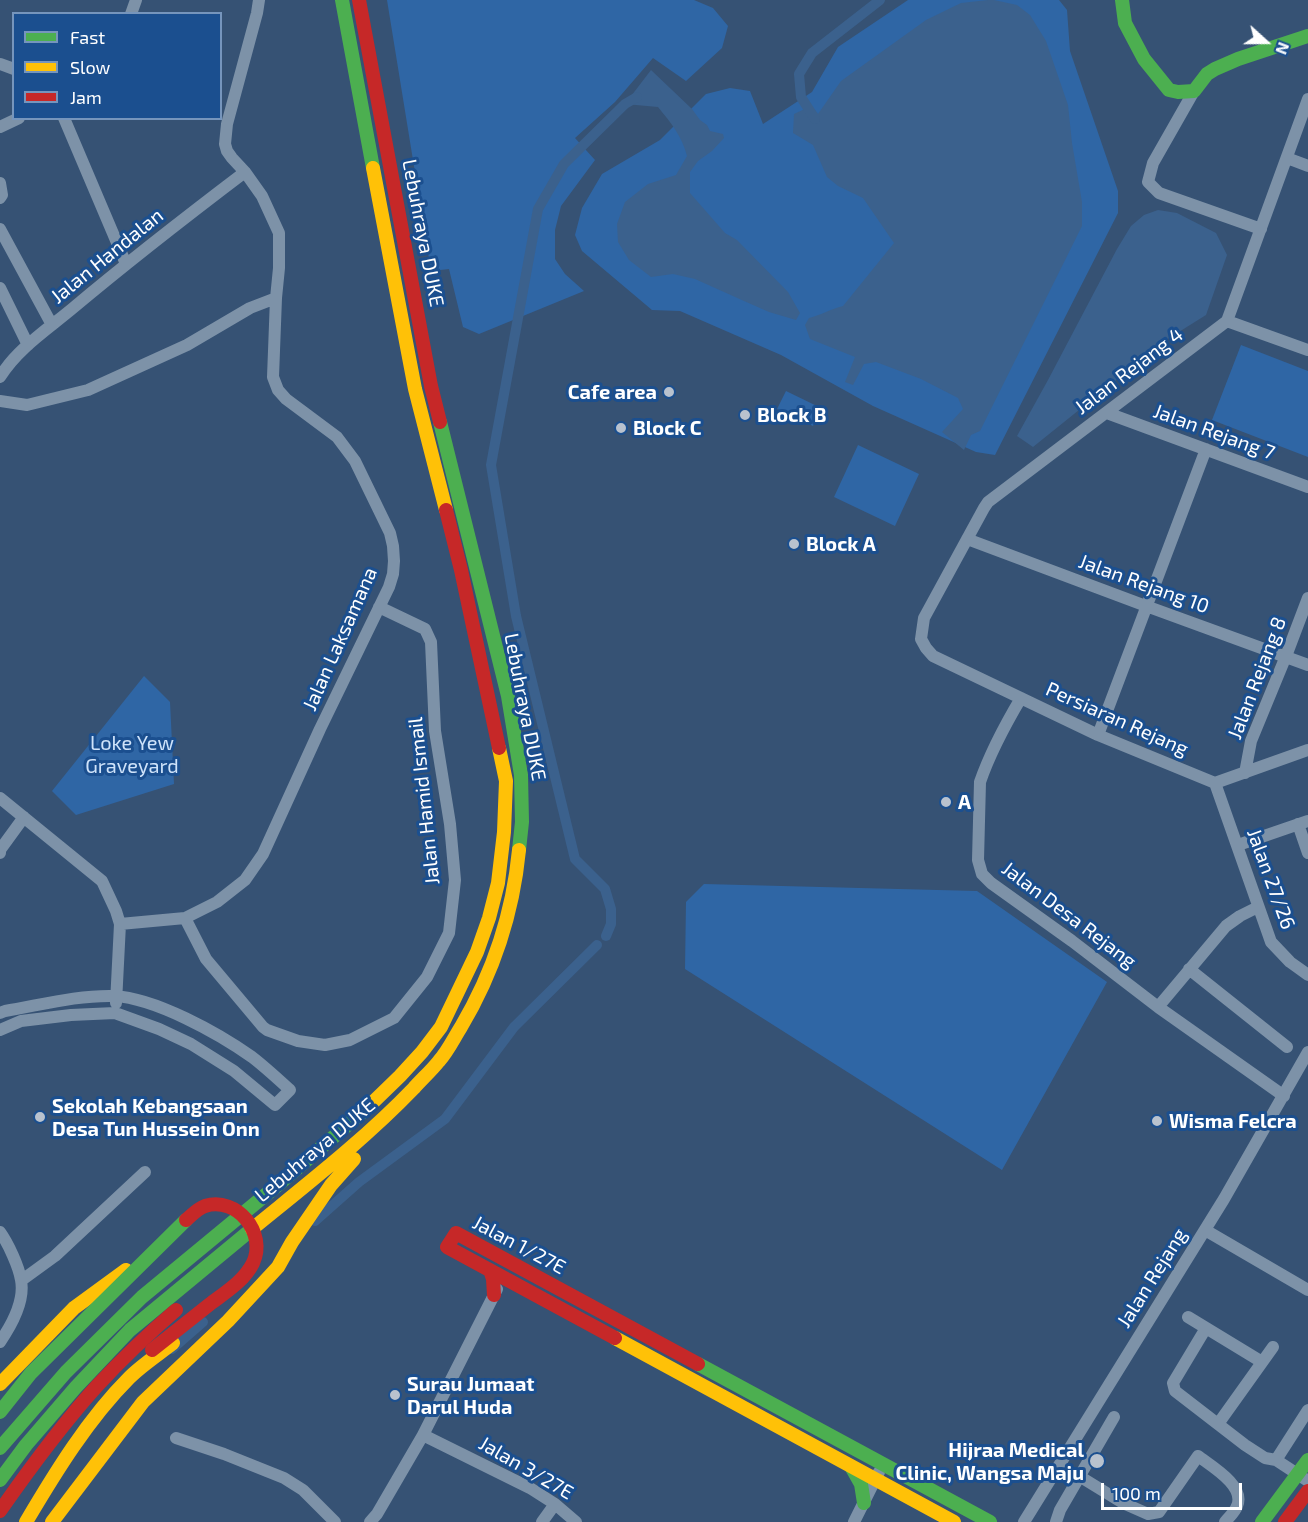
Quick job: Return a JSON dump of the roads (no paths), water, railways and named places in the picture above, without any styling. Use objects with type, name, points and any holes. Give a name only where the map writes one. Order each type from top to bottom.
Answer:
[{"type":"main road","name":"Lebuhraya DUKE","points":[[0,1448],[66,1372],[142,1297],[352,1122],[400,1077],[441,1027],[458,994],[477,952],[498,883],[506,781],[461,570],[415,389],[342,0]]},
{"type":"main road","name":"Lebuhraya DUKE","points":[[0,1480],[26,1444],[130,1330],[375,1127],[439,1061],[471,1010],[491,968],[518,875],[522,822],[521,775],[507,696],[431,386],[359,0]]},
{"type":"main road","points":[[1122,0],[1125,23],[1144,59],[1169,90],[1178,92],[1194,90],[1207,74],[1238,59],[1308,36]]},
{"type":"main road","points":[[52,1522],[144,1402],[228,1321],[278,1267],[292,1242],[331,1185],[407,1106],[439,1061]]},
{"type":"main road","points":[[0,1511],[55,1436],[111,1372],[141,1341],[247,1247],[292,1196]]},
{"type":"main road","points":[[0,1412],[31,1373],[187,1219],[204,1206],[220,1204],[234,1209],[247,1220],[255,1234],[257,1250],[252,1265],[244,1277],[138,1361],[94,1407],[50,1470],[20,1522]]},
{"type":"main road","name":"Jalan 1/27E","points":[[954,1522],[447,1246],[456,1233],[990,1522]]},
{"type":"main road","points":[[0,1384],[74,1308],[164,1241]]},
{"type":"main road","points":[[26,1522],[86,1430],[131,1376],[254,1281],[292,1242]]},
{"type":"main road","points":[[496,1273],[493,1279],[494,1295],[516,1284]]},
{"type":"main road","points":[[0,1417],[7,1408],[142,1297]]},
{"type":"main road","points":[[1262,1522],[1302,1477],[1308,1460]]},
{"type":"main road","points":[[850,1466],[859,1477],[864,1489],[863,1504]]},
{"type":"main road","points":[[12,1522],[50,1470]]},
{"type":"main road","points":[[863,1504],[886,1491],[899,1492]]},
{"type":"main road","points":[[1285,1522],[1308,1491]]},
{"type":"street","name":"Jalan Laksamana","points":[[120,924],[185,918],[217,902],[245,880],[263,854],[389,587],[393,574],[393,546],[390,533],[355,461],[337,437],[286,399],[278,390],[273,377],[279,232],[262,196],[227,151],[225,144],[227,124],[259,0]]},
{"type":"street","points":[[1169,90],[1182,112]]},
{"type":"street","points":[[1194,90],[1153,163],[1148,182],[1159,193],[1262,229]]},
{"type":"street","points":[[1308,99],[1227,321],[1308,350]]},
{"type":"street","points":[[0,127],[15,120]]},
{"type":"street","points":[[65,120],[126,264]]},
{"type":"street","points":[[1287,158],[1308,166]]},
{"type":"street","name":"Jalan Handalan","points":[[0,377],[6,366],[28,345],[126,264],[245,172]]},
{"type":"street","points":[[0,183],[2,195],[0,198]]},
{"type":"street","points":[[0,229],[51,326]]},
{"type":"street","points":[[0,288],[28,345]]},
{"type":"street","points":[[0,401],[27,405],[88,390],[187,345],[250,308],[276,298]]},
{"type":"street","name":"Jalan Rejang 4","points":[[921,639],[924,618],[984,508],[993,497],[1227,321]]},
{"type":"street","name":"Jalan Rejang 7","points":[[1107,413],[1308,486]]},
{"type":"street","points":[[1098,735],[1206,449]]},
{"type":"street","points":[[975,524],[977,535],[983,545]]},
{"type":"street","points":[[965,542],[983,545]]},
{"type":"street","name":"Jalan Rejang 10","points":[[983,545],[1308,665]]},
{"type":"street","name":"Jalan Rejang 8","points":[[1245,773],[1251,741],[1308,598]]},
{"type":"street","name":"Jalan Hamid Ismail","points":[[185,918],[206,960],[263,1027],[298,1041],[325,1045],[359,1036],[394,1018],[427,976],[449,933],[455,880],[450,824],[435,731],[431,642],[425,629],[379,607]]},
{"type":"street","name":"Persiaran Rejang","points":[[921,639],[933,656],[1098,735],[1215,783]]},
{"type":"street","name":"Jalan Desa Rejang","points":[[1021,698],[1006,723],[980,782],[978,860],[982,874],[1158,1007],[1284,1095]]},
{"type":"street","points":[[1215,783],[1308,750]]},
{"type":"street","name":"Jalan 27/26","points":[[1215,783],[1271,942],[1290,962],[1308,975]]},
{"type":"street","points":[[0,798],[102,881],[120,924],[115,1013]]},
{"type":"street","points":[[0,853],[24,817]]},
{"type":"street","points":[[1238,845],[1303,823],[1308,853]]},
{"type":"street","points":[[1158,1007],[1226,926],[1258,907]]},
{"type":"street","points":[[1189,969],[1287,1047]]},
{"type":"street","points":[[0,1013],[83,997],[117,996],[154,1004],[207,1029],[252,1057],[290,1090],[275,1105],[234,1071],[191,1044],[159,1029],[115,1013],[21,1021],[0,1030]]},
{"type":"street","name":"Jalan Rejang","points":[[1024,1522],[1251,1154],[1308,1052]]},
{"type":"street","points":[[22,1280],[55,1256],[145,1172]]},
{"type":"street","points":[[1205,1230],[1308,1290]]},
{"type":"street","points":[[0,1232],[7,1241],[22,1280],[21,1295],[15,1314],[0,1342]]},
{"type":"street","points":[[496,1273],[509,1262]]},
{"type":"street","points":[[370,1522],[423,1435],[494,1295]]},
{"type":"street","points":[[1188,1317],[1262,1362]]},
{"type":"street","points":[[1206,1328],[1173,1383],[1175,1391],[1265,1458],[1276,1460],[1302,1477]]},
{"type":"street","points":[[1218,1424],[1273,1347]]},
{"type":"street","points":[[1276,1460],[1308,1410]]},
{"type":"street","points":[[1056,1522],[1060,1510],[1114,1417]]},
{"type":"street","name":"Jalan 3/27E","points":[[423,1435],[530,1488],[555,1504],[576,1522]]},
{"type":"street","points":[[176,1438],[284,1478],[303,1490],[335,1522]]},
{"type":"street","points":[[1079,1476],[1123,1503],[1148,1514],[1159,1512],[1198,1456],[1230,1480],[1238,1495],[1238,1506],[1225,1522]]},
{"type":"street","points":[[854,1522],[883,1464]]},
{"type":"street","points":[[542,1522],[555,1504]]},
{"type":"waterway","points":[[815,119],[801,97],[799,74],[812,53],[880,0]]},
{"type":"waterway","points":[[606,936],[611,924],[611,909],[605,889],[575,859],[516,616],[491,465],[538,209],[564,164],[625,104],[637,97]]},
{"type":"waterway","points":[[315,1221],[359,1182],[445,1119],[514,1027],[597,945]]},
{"type":"waterway","points":[[172,1349],[203,1322]]},
{"type":"place","name":"Cafe area","points":[[669,392]]},
{"type":"place","name":"Block B","points":[[745,415]]},
{"type":"place","name":"Block C","points":[[621,428]]},
{"type":"place","name":"Block A","points":[[794,544]]},
{"type":"place","name":"A","points":[[946,802]]},
{"type":"place","name":"Sekolah Kebangsaan Desa Tun Hussein Onn","points":[[40,1117]]},
{"type":"place","name":"Wisma Felcra","points":[[1157,1121]]},
{"type":"place","name":"Surau Jumaat Darul Huda","points":[[395,1395]]},
{"type":"place","name":"Hijraa Medical Clinic, Wangsa Maju","points":[[1097,1461]]},
{"type":"park label","name":"Loke Yew Graveyard","points":[[132,754]]}]
